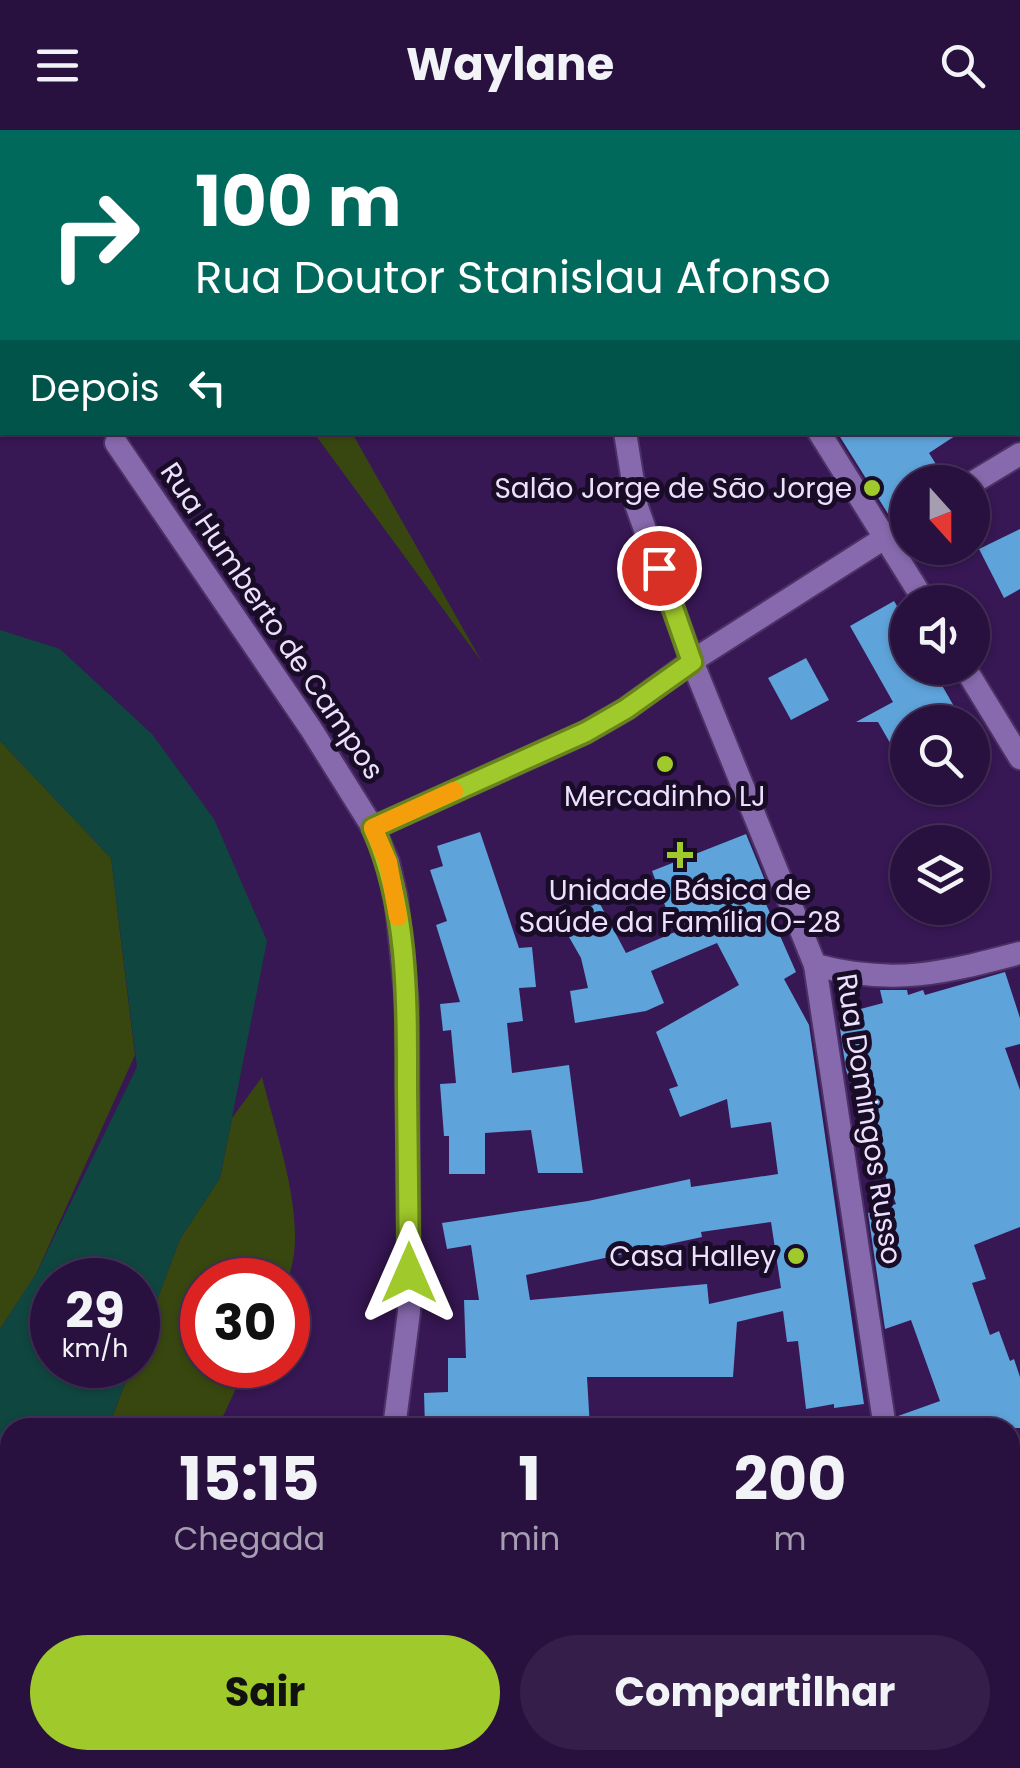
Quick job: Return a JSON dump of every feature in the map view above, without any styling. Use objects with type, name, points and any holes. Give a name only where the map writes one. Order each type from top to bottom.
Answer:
[{"type":"street","name":"Rua Domingos Russo","points":[[625,435],[637,506],[692,662],[815,965],[883,1418]]},
{"type":"street","points":[[821,435],[915,585]]},
{"type":"street","name":"Rua Humberto de Campos","points":[[116,443],[204,568],[373,828],[388,862],[396,897],[407,1004],[409,1312],[395,1418]]},
{"type":"street","points":[[990,472],[1020,454]]},
{"type":"street","points":[[373,828],[586,732],[890,534]]},
{"type":"street","points":[[975,685],[1020,758]]},
{"type":"street","points":[[815,965],[865,977],[903,978],[935,975],[1020,953]]},
{"type":"green space","points":[[315,435],[353,435],[482,662]]},
{"type":"green space","points":[[0,741],[111,858],[135,1055],[43,1258],[30,1258],[30,1283],[0,1329]]},
{"type":"green space","points":[[262,1077],[293,1207],[293,1258],[180,1258],[180,1388],[236,1388],[222,1418],[112,1418],[123,1388],[160,1388],[160,1292],[180,1239],[220,1178],[232,1118]]},
{"type":"shaded area","points":[[0,630],[60,649],[152,734],[214,819],[267,941],[220,1178],[180,1239],[160,1292],[160,1258],[44,1258],[137,1067],[111,858],[0,741]]},
{"type":"shaded area","points":[[30,1283],[30,1388],[123,1388],[111,1418],[0,1418],[0,1329]]},
{"type":"building","points":[[839,435],[956,435],[929,453],[936,465],[890,465],[890,517]]},
{"type":"building","points":[[1020,529],[1020,589],[1004,598],[987,565],[990,544]]},
{"type":"building","points":[[890,603],[890,685],[942,685],[953,705],[890,705],[890,743],[878,722],[856,722],[893,702],[850,626]]},
{"type":"building","points":[[806,658],[829,700],[791,720],[768,678]]},
{"type":"building","points":[[480,832],[519,948],[532,947],[536,987],[519,988],[523,1021],[507,1023],[512,1073],[569,1065],[583,1173],[538,1173],[531,1130],[485,1133],[485,1174],[449,1174],[449,1136],[444,1136],[440,1084],[456,1083],[451,1030],[443,1031],[440,1004],[460,1002],[436,925],[447,921],[430,870],[443,866],[437,846]]},
{"type":"building","points":[[746,834],[766,883],[758,886],[796,972],[784,979],[809,1025],[864,1404],[806,1409],[798,1341],[787,1342],[783,1311],[737,1322],[733,1377],[587,1377],[589,1418],[425,1418],[424,1393],[448,1392],[448,1358],[466,1358],[464,1300],[479,1300],[471,1245],[447,1249],[442,1223],[588,1201],[690,1179],[691,1187],[778,1174],[771,1122],[731,1128],[727,1099],[680,1117],[669,1089],[678,1086],[656,1032],[739,985],[717,943],[651,971],[664,1003],[646,1011],[575,1023],[570,991],[588,988],[581,958],[561,923],[599,902],[626,953],[675,932],[652,871]],"holes":[[[771,1222],[781,1288],[709,1304],[707,1284],[530,1300],[526,1275],[702,1237],[701,1232]]]},
{"type":"building","points":[[1005,972],[1020,1018],[1020,1044],[1005,1048],[1020,1090],[1020,1227],[974,1245],[986,1279],[972,1283],[990,1335],[999,1331],[1010,1361],[1014,1359],[1020,1377],[1020,1418],[898,1418],[940,1401],[911,1320],[885,1329],[868,1213],[896,1204],[846,1070],[838,1015],[883,1003],[880,990],[907,990],[908,995],[923,990],[925,995]]},
{"type":"slow traffic","points":[[398,917],[388,862],[373,828],[454,791]]},
{"type":"place","name":"Salão Jorge de São Jorge","points":[[872,488]]},
{"type":"place","name":"Mercadinho LJ","points":[[665,764]]},
{"type":"place","name":"Unidade Básica de Saúde da Família O-28","points":[[680,855]]},
{"type":"place","name":"Casa Halley","points":[[796,1256]]},
{"type":"route","points":[[409,1273],[407,1004],[396,897],[388,862],[373,828],[586,732],[692,662],[659,568]]}]
